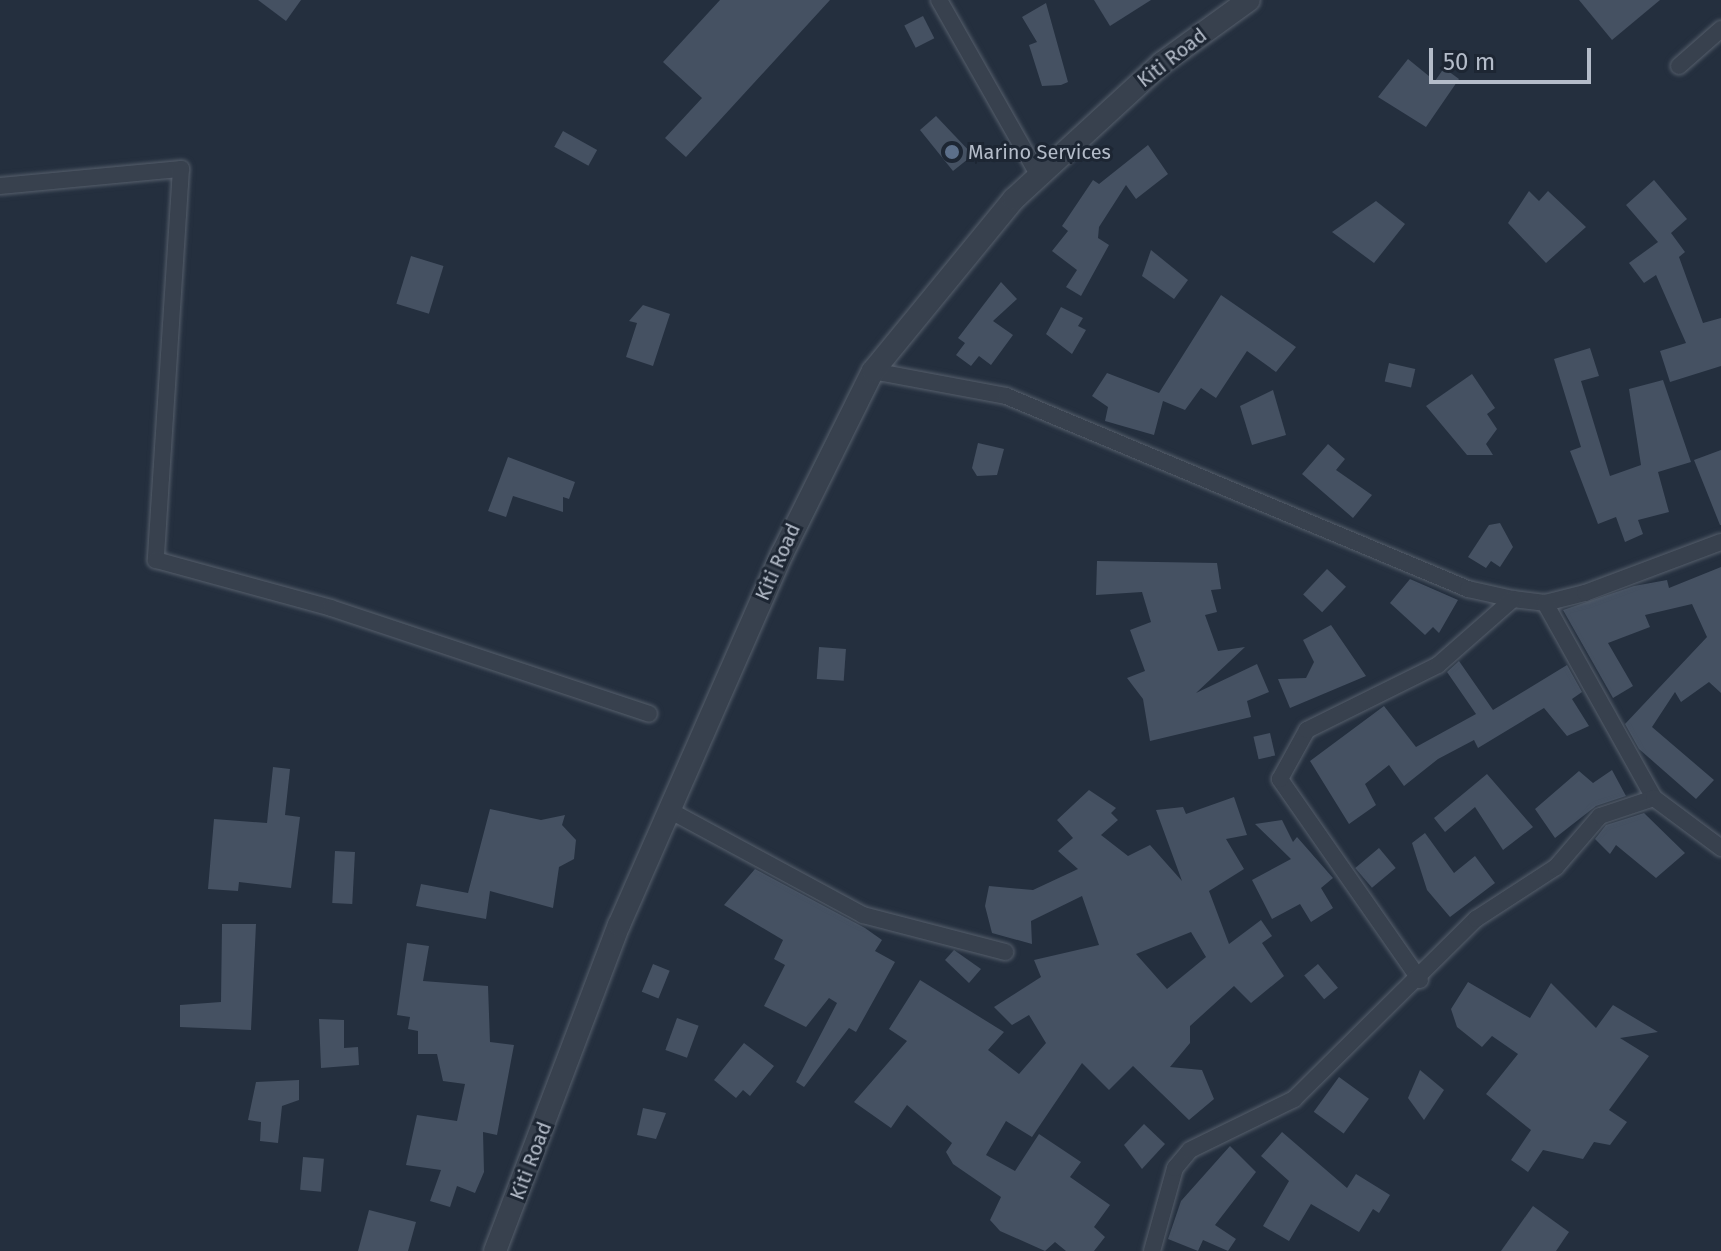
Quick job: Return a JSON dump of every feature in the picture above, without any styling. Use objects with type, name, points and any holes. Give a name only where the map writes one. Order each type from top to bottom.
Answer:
[{"type":"street","points":[[939,0],[1039,176]]},
{"type":"street","name":"Kiti Road","points":[[495,1251],[669,810],[802,511],[873,371],[970,246],[1039,176],[1162,63],[1249,0]]},
{"type":"street","points":[[1679,66],[1721,29]]},
{"type":"street","points":[[0,186],[181,169],[156,560],[331,608],[649,714]]},
{"type":"street","points":[[873,371],[1006,396],[1468,589],[1513,599],[1545,603],[1721,542]]},
{"type":"street","points":[[1420,980],[1280,779],[1307,730],[1438,665],[1513,599]]},
{"type":"street","points":[[1545,603],[1654,798],[1721,848]]},
{"type":"street","points":[[1152,1251],[1175,1168],[1190,1150],[1294,1099],[1420,980],[1493,905],[1556,867],[1600,816],[1654,798]]},
{"type":"street","points":[[669,810],[863,915],[1005,952]]},
{"type":"building","points":[[258,0],[301,0],[286,21]]},
{"type":"building","points":[[720,0],[830,0],[686,157],[665,138],[702,98],[663,62]]},
{"type":"building","points":[[1094,0],[1151,0],[1110,26]]},
{"type":"building","points":[[1579,0],[1660,0],[1612,40]]},
{"type":"building","points":[[1046,3],[1068,82],[1061,85],[1042,86],[1029,45],[1037,42],[1022,17]]},
{"type":"building","points":[[923,16],[934,38],[916,48],[904,26]]},
{"type":"building","points":[[1408,59],[1435,81],[1444,68],[1459,79],[1426,127],[1378,97]]},
{"type":"building","points":[[936,116],[973,155],[953,171],[920,130]]},
{"type":"building","points":[[563,131],[597,150],[588,166],[554,147]]},
{"type":"building","points":[[1148,145],[1168,174],[1136,199],[1126,185],[1099,227],[1098,238],[1109,245],[1081,296],[1066,287],[1077,270],[1052,251],[1068,231],[1062,226],[1093,180],[1099,184]]},
{"type":"building","points":[[1654,180],[1687,219],[1671,233],[1685,252],[1679,257],[1703,323],[1721,318],[1721,366],[1670,382],[1660,351],[1686,343],[1656,275],[1644,283],[1629,263],[1658,242],[1626,205]]},
{"type":"building","points":[[1529,191],[1539,201],[1548,191],[1586,227],[1546,263],[1508,223]]},
{"type":"building","points":[[1376,201],[1405,224],[1374,263],[1332,232]]},
{"type":"building","points":[[1151,250],[1188,280],[1174,299],[1142,276]]},
{"type":"building","points":[[411,256],[444,266],[429,314],[396,304]]},
{"type":"building","points":[[1001,282],[1017,299],[993,321],[1013,335],[991,365],[979,356],[971,366],[956,355],[965,343],[958,338]]},
{"type":"building","points":[[1221,295],[1296,347],[1276,372],[1247,351],[1216,398],[1201,388],[1185,410],[1163,401],[1154,435],[1105,421],[1108,407],[1092,396],[1107,373],[1159,393]]},
{"type":"building","points":[[643,305],[670,314],[653,366],[626,357],[637,323],[629,321]]},
{"type":"building","points":[[1061,307],[1083,318],[1078,326],[1086,330],[1072,354],[1046,334]]},
{"type":"building","points":[[1590,348],[1599,376],[1581,381],[1610,476],[1641,465],[1629,389],[1663,380],[1691,462],[1658,472],[1669,512],[1638,520],[1643,534],[1625,542],[1616,517],[1598,524],[1570,451],[1581,447],[1554,359]]},
{"type":"building","points":[[1389,363],[1415,369],[1411,388],[1385,382]]},
{"type":"building","points":[[1472,374],[1495,408],[1487,414],[1497,429],[1486,444],[1493,455],[1467,455],[1426,406]]},
{"type":"building","points":[[1273,390],[1286,435],[1252,445],[1240,406]]},
{"type":"building","points":[[978,443],[1004,449],[997,475],[977,476],[972,468]]},
{"type":"building","points":[[1328,444],[1345,459],[1336,470],[1372,495],[1353,518],[1302,474]]},
{"type":"building","points":[[1721,450],[1721,525],[1720,525],[1694,460]]},
{"type":"building","points":[[508,457],[575,482],[569,499],[563,497],[563,512],[513,496],[506,517],[488,511]]},
{"type":"building","points":[[1500,523],[1513,547],[1500,567],[1491,561],[1486,568],[1468,557],[1489,525]]},
{"type":"building","points":[[1097,561],[1217,563],[1221,589],[1211,590],[1217,612],[1205,615],[1218,651],[1245,647],[1196,693],[1257,664],[1269,692],[1247,701],[1251,717],[1150,741],[1143,699],[1127,678],[1145,671],[1130,630],[1151,622],[1142,592],[1096,595]]},
{"type":"building","points":[[1721,567],[1721,693],[1709,682],[1681,702],[1675,692],[1652,727],[1714,780],[1696,799],[1639,749],[1625,724],[1707,637],[1692,604],[1645,615],[1650,627],[1608,643],[1633,686],[1613,698],[1563,610],[1634,586],[1667,580],[1669,588]]},
{"type":"building","points":[[1327,569],[1346,587],[1322,612],[1303,595]]},
{"type":"building","points":[[1410,579],[1458,600],[1439,633],[1433,627],[1425,635],[1390,603]]},
{"type":"building","points":[[1331,625],[1366,676],[1290,708],[1278,679],[1306,678],[1314,662],[1303,640]]},
{"type":"building","points":[[819,647],[846,649],[844,681],[817,679]]},
{"type":"building","points":[[1459,661],[1493,710],[1567,665],[1582,692],[1572,699],[1589,726],[1567,736],[1544,708],[1478,748],[1474,740],[1438,759],[1404,786],[1389,765],[1365,784],[1376,805],[1349,824],[1310,761],[1384,706],[1416,747],[1476,714],[1447,672]]},
{"type":"building","points":[[1270,733],[1275,755],[1259,759],[1253,737]]},
{"type":"building","points":[[273,767],[290,769],[285,815],[300,817],[291,888],[239,882],[238,891],[208,889],[214,819],[267,823]]},
{"type":"building","points":[[1612,770],[1626,796],[1596,806],[1555,838],[1535,809],[1579,771],[1593,783]]},
{"type":"building","points":[[1487,774],[1533,827],[1503,850],[1475,807],[1445,832],[1434,818]]},
{"type":"building","points":[[1089,790],[1116,808],[1111,813],[1118,820],[1101,835],[1128,856],[1150,845],[1182,881],[1156,810],[1183,807],[1186,814],[1234,797],[1247,835],[1226,839],[1244,869],[1209,891],[1229,944],[1261,920],[1272,936],[1262,943],[1284,976],[1251,1003],[1234,986],[1190,1026],[1190,1043],[1170,1067],[1202,1070],[1214,1099],[1189,1120],[1133,1066],[1109,1090],[1082,1063],[1032,1137],[1006,1121],[986,1155],[1015,1171],[1039,1134],[1081,1162],[1070,1177],[1110,1205],[1094,1227],[1105,1237],[1094,1251],[1066,1251],[1055,1242],[1045,1251],[1000,1231],[990,1220],[1001,1197],[953,1164],[946,1152],[952,1143],[907,1105],[891,1128],[854,1102],[907,1041],[889,1029],[920,980],[1004,1032],[988,1050],[1019,1074],[1046,1043],[1029,1015],[1012,1025],[994,1007],[1041,977],[1034,960],[1099,945],[1082,896],[1031,921],[1032,944],[992,933],[985,906],[989,886],[1033,890],[1078,869],[1058,851],[1073,838],[1057,820]],"holes":[[[1191,932],[1206,957],[1167,989],[1136,954]]]},
{"type":"building","points":[[490,809],[541,820],[565,815],[562,825],[576,840],[574,859],[559,867],[553,908],[490,891],[486,919],[416,906],[421,884],[468,893]]},
{"type":"building","points":[[1644,813],[1685,853],[1656,878],[1616,845],[1610,854],[1595,839],[1606,825]]},
{"type":"building","points":[[1282,820],[1293,842],[1297,837],[1333,878],[1321,888],[1333,908],[1311,922],[1300,904],[1272,919],[1252,880],[1291,859],[1255,824]]},
{"type":"building","points":[[1425,833],[1454,873],[1475,856],[1495,883],[1450,917],[1427,890],[1412,843]]},
{"type":"building","points":[[1379,848],[1396,868],[1372,888],[1355,868]]},
{"type":"building","points":[[335,851],[355,852],[352,904],[332,903]]},
{"type":"building","points":[[755,869],[865,928],[882,940],[875,951],[895,962],[856,1032],[849,1028],[804,1087],[796,1082],[837,1003],[829,998],[806,1027],[764,1006],[785,965],[774,959],[783,940],[724,905]]},
{"type":"building","points":[[222,924],[256,924],[251,1030],[180,1027],[180,1005],[221,1002]]},
{"type":"building","points":[[407,943],[429,946],[423,981],[488,986],[490,1042],[514,1045],[497,1135],[483,1132],[484,1172],[475,1193],[457,1186],[450,1207],[430,1201],[441,1170],[406,1165],[417,1115],[457,1121],[465,1084],[443,1081],[437,1054],[418,1054],[418,1031],[408,1029],[410,1017],[397,1015]]},
{"type":"building","points":[[954,950],[981,969],[969,983],[945,960]]},
{"type":"building","points":[[653,964],[670,971],[658,999],[642,992]]},
{"type":"building","points":[[1318,964],[1338,988],[1324,999],[1304,976]]},
{"type":"building","points":[[1468,982],[1530,1018],[1551,983],[1596,1028],[1613,1005],[1658,1032],[1620,1038],[1649,1056],[1609,1110],[1627,1122],[1610,1145],[1594,1142],[1583,1159],[1543,1150],[1528,1172],[1511,1160],[1531,1130],[1486,1094],[1518,1054],[1492,1036],[1482,1047],[1457,1027],[1451,1009]]},
{"type":"building","points":[[677,1018],[699,1026],[687,1058],[665,1050]]},
{"type":"building","points":[[319,1019],[344,1020],[344,1048],[358,1047],[359,1065],[321,1068]]},
{"type":"building","points":[[744,1043],[774,1066],[750,1096],[743,1090],[736,1098],[714,1080]]},
{"type":"building","points":[[1420,1070],[1444,1090],[1424,1120],[1408,1098]]},
{"type":"building","points":[[1339,1077],[1369,1099],[1344,1134],[1314,1112]]},
{"type":"building","points":[[299,1080],[299,1100],[282,1106],[278,1143],[260,1141],[261,1122],[248,1120],[256,1082]]},
{"type":"building","points":[[643,1108],[666,1113],[656,1139],[637,1135]]},
{"type":"building","points":[[1144,1124],[1165,1144],[1142,1169],[1124,1145]]},
{"type":"building","points":[[1282,1132],[1347,1188],[1356,1174],[1390,1195],[1379,1213],[1373,1209],[1359,1232],[1311,1204],[1289,1241],[1263,1226],[1289,1181],[1261,1156]]},
{"type":"building","points":[[1230,1146],[1256,1172],[1215,1225],[1236,1239],[1228,1251],[1203,1240],[1198,1251],[1168,1239],[1181,1201]]},
{"type":"building","points":[[303,1157],[324,1159],[321,1192],[300,1190]]},
{"type":"building","points":[[1533,1206],[1569,1232],[1556,1251],[1501,1251]]},
{"type":"building","points":[[369,1210],[416,1222],[408,1251],[358,1251]]},
{"type":"place","name":"Marino Services","points":[[952,152]]}]
